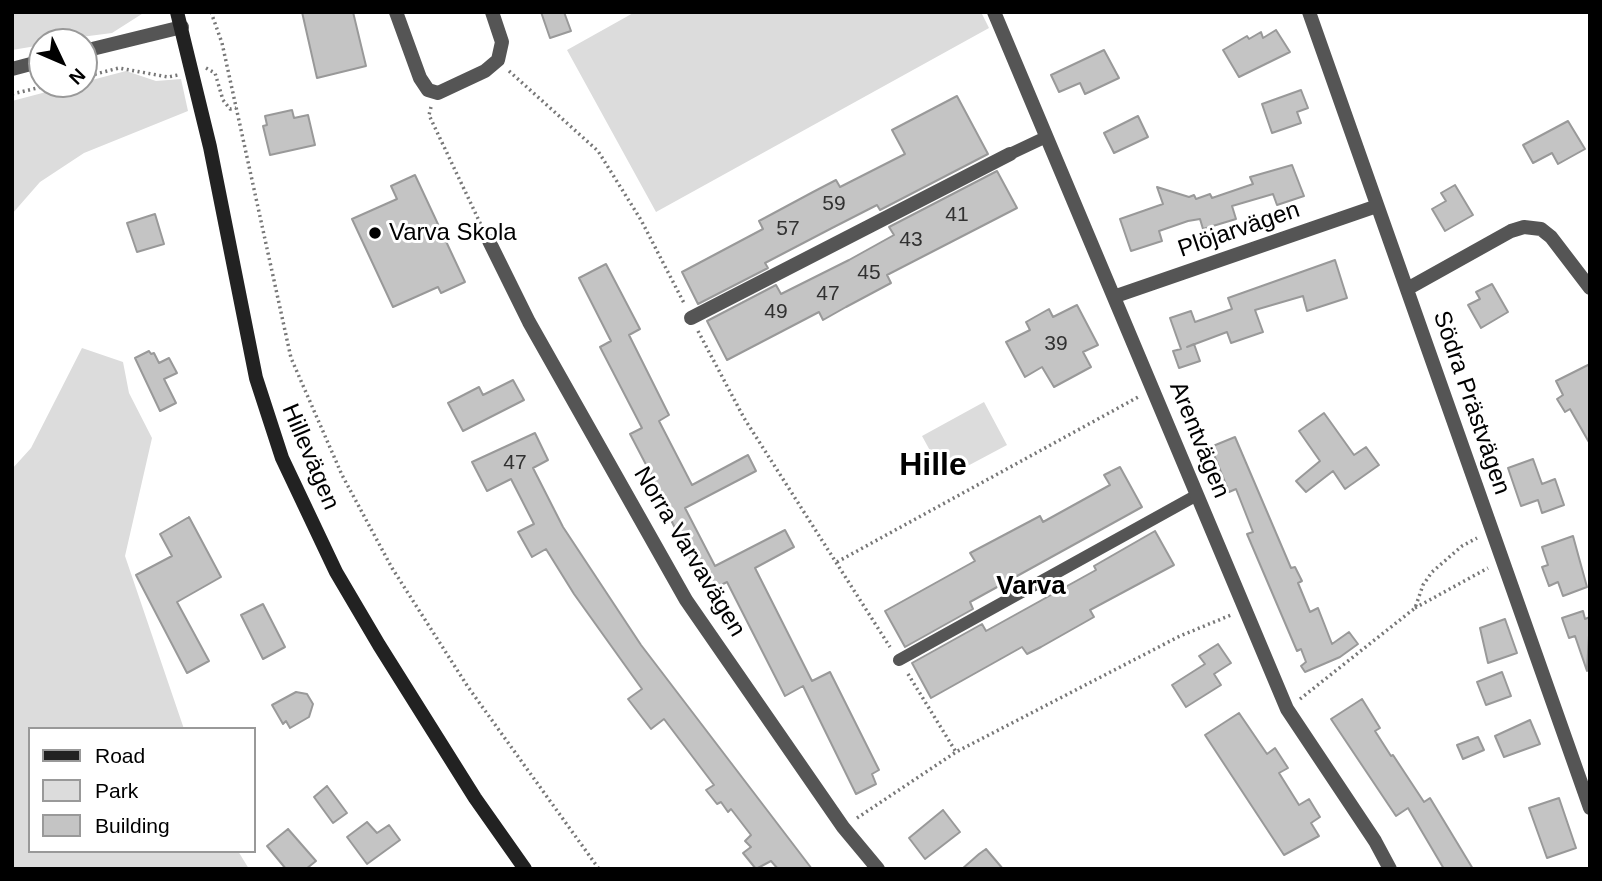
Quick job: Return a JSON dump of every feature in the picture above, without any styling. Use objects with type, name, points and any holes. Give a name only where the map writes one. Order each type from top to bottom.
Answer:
[{"type":"street","name":"Hillevägen","points":[[177,12],[193,71],[256,378],[282,458],[336,572],[475,798],[526,869]]},
{"type":"street","points":[[396,12],[420,78],[435,93],[449,91],[485,71],[498,60],[502,42],[492,12]]},
{"type":"street","name":"Arentvägen","points":[[994,12],[1116,296],[1287,709],[1375,841],[1390,869]]},
{"type":"street","name":"Södra Prästvägen","points":[[1309,12],[1590,808]]},
{"type":"street","points":[[98,48],[182,27]]},
{"type":"street","points":[[691,318],[1010,154]]},
{"type":"street","name":"Plöjarvägen","points":[[1116,296],[1377,206]]},
{"type":"street","points":[[1407,289],[1511,231],[1524,227],[1541,229],[1551,237],[1590,288]]},
{"type":"street","name":"Norra Varvavägen","points":[[489,241],[529,322],[672,576],[844,827],[878,869]]},
{"type":"lane","points":[[1010,154],[1046,137]]},
{"type":"lane","points":[[899,660],[1197,495]]},
{"type":"path","points":[[211,12],[222,43],[291,358],[342,475],[392,568],[468,687],[599,869]]},
{"type":"path","points":[[498,60],[598,151],[641,220],[744,418],[956,752]]},
{"type":"path","points":[[98,73],[119,68],[168,77],[209,68],[215,73],[223,100],[230,109],[236,108]]},
{"type":"path","points":[[435,93],[429,115],[489,241]]},
{"type":"path","points":[[837,562],[1154,389]]},
{"type":"path","points":[[1415,608],[1423,585],[1432,572],[1462,546],[1492,530]]},
{"type":"path","points":[[1287,709],[1415,608],[1502,560]]},
{"type":"path","points":[[844,827],[956,752],[1180,636],[1245,609]]},
{"type":"green space","points":[[12,12],[145,12],[112,33],[98,35],[98,28],[28,28],[28,47],[12,50]]},
{"type":"green space","points":[[635,12],[981,12],[989,28],[656,212],[567,50]]},
{"type":"green space","points":[[126,71],[156,81],[181,79],[188,111],[84,153],[40,182],[12,214],[12,101],[28,97],[98,98],[98,78]]},
{"type":"green space","points":[[82,348],[123,362],[129,393],[152,438],[125,556],[183,727],[28,727],[28,853],[239,853],[249,869],[12,869],[12,469],[31,448]]},
{"type":"green space","points":[[984,402],[1007,445],[945,478],[922,436]]},
{"type":"building","points":[[302,12],[353,12],[366,66],[317,78]]},
{"type":"building","points":[[541,12],[564,12],[571,31],[550,38]]},
{"type":"building","points":[[1276,30],[1290,52],[1239,77],[1223,50],[1247,36],[1249,39],[1261,32],[1263,38]]},
{"type":"building","points":[[1104,50],[1119,78],[1085,94],[1080,83],[1059,92],[1051,75]]},
{"type":"building","points":[[1301,90],[1308,108],[1297,112],[1301,123],[1272,133],[1262,104]]},
{"type":"building","points":[[957,96],[988,154],[880,210],[877,205],[832,228],[765,263],[768,268],[698,304],[682,272],[763,229],[759,221],[813,192],[836,180],[840,187],[905,154],[892,130]]},
{"type":"building","points":[[292,110],[294,118],[308,115],[315,145],[270,155],[263,126],[267,125],[265,116]]},
{"type":"building","points":[[1138,116],[1148,137],[1114,153],[1104,133]]},
{"type":"building","points":[[1568,121],[1585,149],[1558,164],[1552,153],[1533,163],[1523,145]]},
{"type":"building","points":[[1292,165],[1304,196],[1277,205],[1273,194],[1232,206],[1236,219],[1203,229],[1200,219],[1188,221],[1159,231],[1162,241],[1131,251],[1120,219],[1163,204],[1157,187],[1189,197],[1194,195],[1196,199],[1210,194],[1212,198],[1253,184],[1250,177]]},
{"type":"building","points":[[997,171],[1017,208],[887,275],[891,283],[823,320],[819,312],[727,360],[707,321],[776,285],[781,294],[849,260],[894,235],[889,227]]},
{"type":"building","points":[[415,175],[465,282],[441,293],[438,287],[393,307],[352,219],[397,199],[391,186]]},
{"type":"building","points":[[1455,185],[1473,215],[1445,231],[1432,209],[1446,201],[1441,193]]},
{"type":"building","points":[[155,214],[164,244],[137,252],[127,223]]},
{"type":"building","points":[[1335,260],[1347,298],[1307,311],[1303,296],[1255,310],[1263,332],[1231,343],[1227,332],[1194,344],[1200,361],[1179,368],[1173,351],[1181,349],[1170,318],[1191,311],[1195,322],[1232,309],[1228,298]]},
{"type":"building","points":[[606,264],[640,329],[629,335],[669,415],[659,421],[692,485],[748,455],[756,471],[685,508],[715,566],[785,530],[794,547],[755,568],[812,681],[830,672],[879,770],[872,774],[876,784],[856,794],[803,686],[785,696],[727,582],[707,592],[661,500],[664,499],[630,434],[642,428],[600,347],[611,341],[579,278]]},
{"type":"building","points":[[1492,284],[1508,312],[1481,328],[1468,305],[1480,299],[1476,292]]},
{"type":"building","points":[[1077,305],[1098,345],[1083,352],[1091,367],[1054,387],[1042,367],[1025,377],[1006,342],[1030,330],[1026,322],[1049,309],[1053,317]]},
{"type":"building","points":[[149,351],[154,353],[159,363],[169,358],[177,373],[164,379],[176,403],[160,411],[135,358]]},
{"type":"building","points":[[1590,364],[1590,444],[1570,409],[1565,412],[1557,399],[1563,395],[1556,381]]},
{"type":"building","points":[[513,380],[524,400],[463,431],[448,403],[479,387],[483,395]]},
{"type":"building","points":[[1324,413],[1354,455],[1366,447],[1379,465],[1345,489],[1333,471],[1306,492],[1296,481],[1320,461],[1299,431]]},
{"type":"building","points":[[535,433],[548,460],[533,468],[563,527],[641,645],[812,869],[778,869],[771,861],[756,869],[743,853],[751,847],[745,841],[751,835],[731,809],[728,812],[721,802],[717,804],[706,790],[714,785],[664,719],[651,729],[628,699],[642,689],[574,594],[546,549],[532,557],[518,532],[534,524],[511,479],[487,491],[472,462]]},
{"type":"building","points":[[1235,437],[1291,568],[1295,567],[1302,581],[1298,583],[1310,612],[1318,608],[1332,644],[1349,632],[1358,644],[1340,657],[1305,672],[1301,666],[1306,662],[1301,649],[1297,651],[1247,534],[1253,532],[1236,489],[1229,492],[1213,452],[1213,446]]},
{"type":"building","points":[[1533,459],[1542,484],[1555,479],[1564,505],[1542,513],[1538,500],[1521,506],[1508,468]]},
{"type":"building","points":[[1120,467],[1142,507],[970,602],[973,609],[905,647],[885,611],[975,561],[970,553],[1040,516],[1043,522],[1110,485],[1104,475]]},
{"type":"building","points":[[189,517],[221,577],[177,602],[209,661],[187,673],[136,575],[172,556],[160,534]]},
{"type":"building","points":[[1155,531],[1174,565],[1090,610],[1094,617],[1041,647],[1027,654],[1022,647],[931,698],[912,663],[982,624],[986,631],[1096,570],[1094,566]]},
{"type":"building","points":[[1573,536],[1587,587],[1563,596],[1558,582],[1549,586],[1542,567],[1548,565],[1542,547]]},
{"type":"building","points":[[263,604],[285,647],[263,659],[241,615]]},
{"type":"building","points":[[1583,611],[1585,619],[1590,617],[1587,671],[1575,636],[1569,638],[1562,618]]},
{"type":"building","points":[[1505,619],[1517,653],[1488,663],[1480,628]]},
{"type":"building","points":[[1218,644],[1231,663],[1214,674],[1221,685],[1186,707],[1172,685],[1205,664],[1199,656]]},
{"type":"building","points":[[1502,672],[1511,696],[1486,705],[1477,682]]},
{"type":"building","points":[[296,692],[307,694],[313,704],[309,717],[290,728],[286,721],[283,724],[272,705]]},
{"type":"building","points":[[1362,699],[1380,728],[1375,731],[1391,756],[1393,755],[1424,802],[1430,798],[1473,869],[1444,869],[1408,808],[1396,816],[1331,719]]},
{"type":"building","points":[[1239,713],[1267,754],[1275,748],[1288,768],[1279,773],[1299,805],[1309,799],[1320,817],[1311,823],[1319,836],[1284,855],[1205,735]]},
{"type":"building","points":[[1530,720],[1540,744],[1504,757],[1495,736]]},
{"type":"building","points":[[1478,737],[1484,750],[1463,759],[1457,745]]},
{"type":"building","points":[[327,786],[347,813],[333,823],[314,797]]},
{"type":"building","points":[[1559,798],[1576,848],[1547,858],[1529,808]]},
{"type":"building","points":[[943,810],[960,832],[925,859],[909,838]]},
{"type":"building","points":[[367,822],[377,833],[389,825],[400,840],[367,864],[347,837]]},
{"type":"building","points":[[288,829],[316,861],[306,869],[286,869],[267,846]]},
{"type":"building","points":[[986,849],[1003,869],[962,869],[979,854]]},
{"type":"place","name":"Varva Skola","points":[[375,233]]},
{"type":"district","name":"Hille","points":[[933,466]]},
{"type":"district","name":"Varva","points":[[1031,587]]}]
